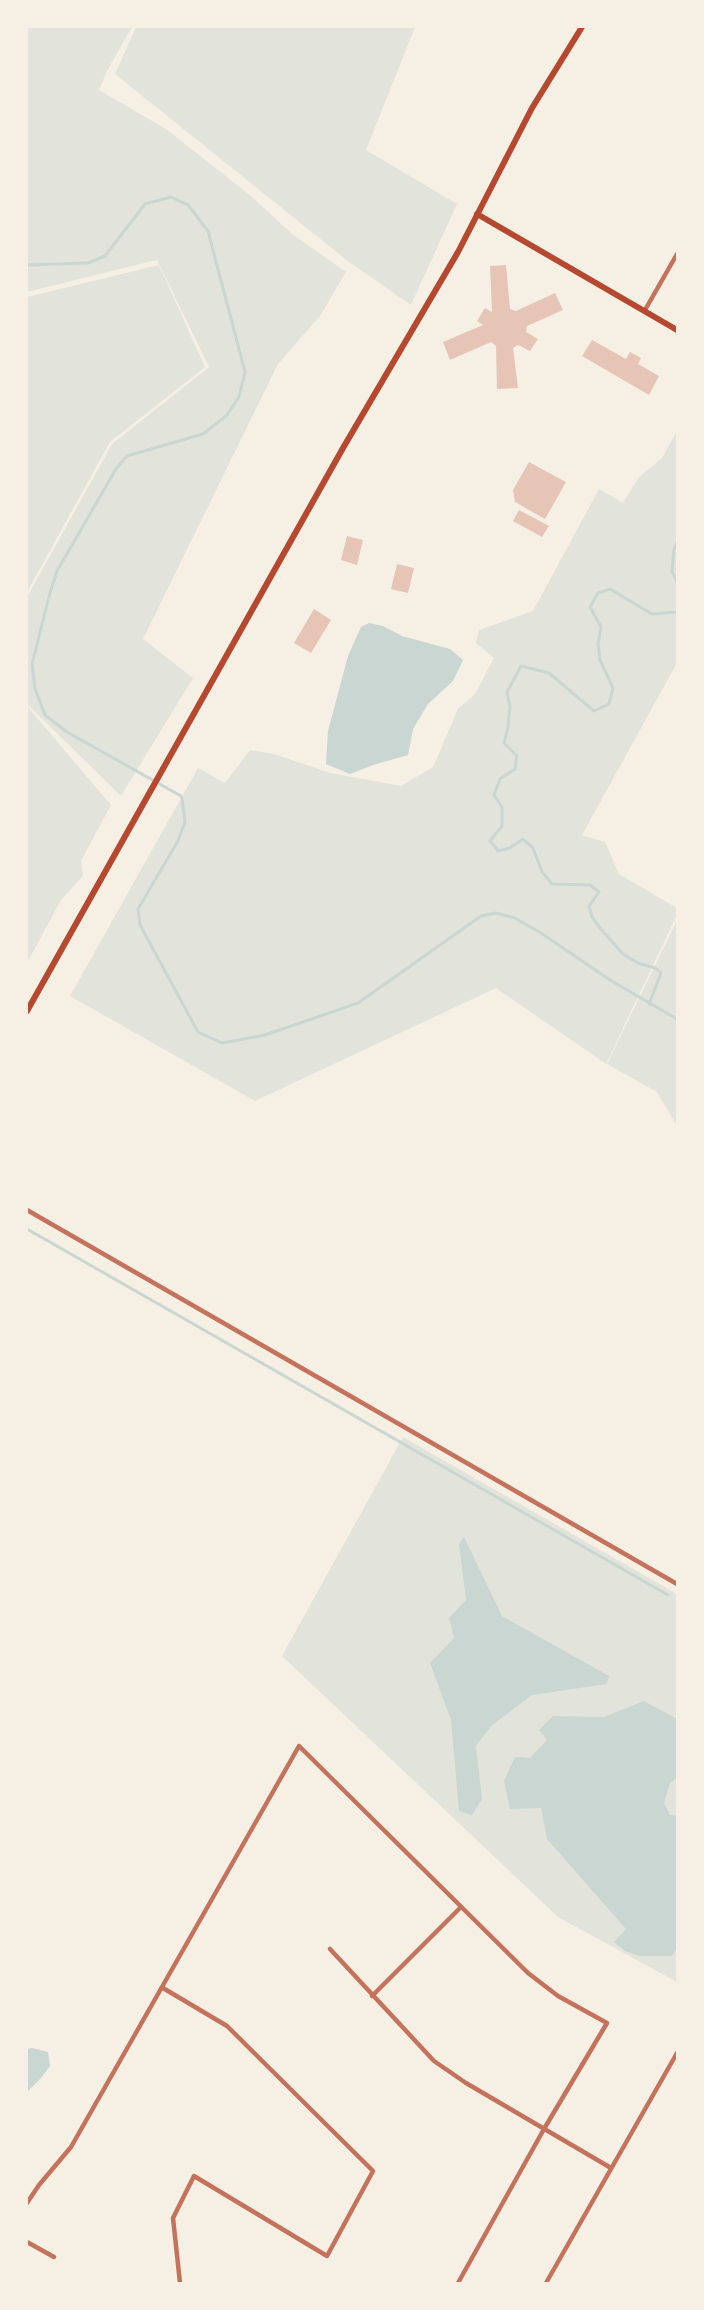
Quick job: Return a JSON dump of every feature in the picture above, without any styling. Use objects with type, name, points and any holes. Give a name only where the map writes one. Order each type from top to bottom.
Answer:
[{"type":"main road","points":[[27,1011],[133,819],[396,359],[477,214],[532,108],[582,27]]},
{"type":"main road","points":[[477,214],[677,330]]},
{"type":"street","points":[[645,310],[677,254]]},
{"type":"street","points":[[27,1209],[677,1584]]},
{"type":"street","points":[[27,2203],[71,2147],[299,1746],[528,1973],[558,1996],[607,2023],[544,2129],[458,2283]]},
{"type":"street","points":[[372,1996],[461,1907]]},
{"type":"street","points":[[330,1949],[434,2061],[466,2084],[611,2168]]},
{"type":"street","points":[[163,1988],[227,2026],[373,2171],[327,2256],[194,2176],[173,2218],[180,2283]]},
{"type":"street","points":[[546,2283],[677,2053]]},
{"type":"street","points":[[27,2242],[54,2257]]},
{"type":"shaded area","points":[[27,27],[132,27],[99,90],[166,129],[251,196],[292,234],[346,272],[320,316],[278,364],[143,639],[193,678],[121,796],[28,705],[27,597],[112,444],[209,367],[157,260],[27,292]]},
{"type":"shaded area","points":[[136,27],[415,27],[366,150],[457,204],[411,305],[349,262],[115,74]]},
{"type":"shaded area","points":[[159,265],[205,367],[110,442],[27,592],[27,297]]},
{"type":"shaded area","points":[[677,431],[677,663],[582,835],[605,842],[619,874],[677,908],[677,915],[606,1064],[496,988],[255,1101],[70,996],[198,768],[225,783],[250,750],[274,754],[330,773],[401,786],[433,767],[458,709],[475,694],[494,658],[476,643],[479,630],[533,611],[599,489],[623,503],[639,477],[662,458]]},
{"type":"shaded area","points":[[369,623],[383,626],[402,636],[450,649],[463,660],[453,681],[428,704],[413,729],[408,755],[350,774],[326,764],[328,731],[348,656],[361,627]]},
{"type":"shaded area","points":[[27,706],[111,805],[81,861],[83,876],[61,900],[27,963]]},
{"type":"shaded area","points":[[677,920],[677,1126],[657,1092],[607,1064]]},
{"type":"shaded area","points":[[403,1437],[677,1594],[677,1982],[558,1917],[282,1656]]},
{"type":"shaded area","points":[[464,1537],[502,1616],[609,1676],[607,1684],[532,1695],[491,1726],[476,1746],[482,1799],[472,1815],[459,1811],[451,1720],[430,1663],[454,1638],[449,1618],[466,1600],[459,1544]]},
{"type":"shaded area","points":[[644,1701],[677,1719],[677,1778],[670,1783],[664,1803],[670,1815],[677,1816],[677,1948],[672,1956],[640,1956],[625,1951],[614,1942],[626,1929],[547,1839],[541,1808],[510,1809],[504,1781],[515,1757],[530,1758],[547,1740],[539,1730],[553,1716],[604,1717]]},
{"type":"shaded area","points":[[27,2049],[48,2052],[50,2066],[27,2092]]},
{"type":"building","points":[[506,265],[510,309],[516,311],[555,293],[563,310],[527,326],[526,332],[538,339],[530,351],[518,345],[513,348],[518,388],[497,389],[496,346],[491,342],[450,360],[443,342],[483,325],[477,321],[485,308],[492,312],[490,266]]},
{"type":"building","points":[[592,340],[626,359],[630,352],[641,358],[638,364],[659,376],[649,395],[582,356]]},
{"type":"building","points":[[529,462],[566,482],[545,519],[515,502],[513,490]]},
{"type":"building","points":[[519,510],[549,526],[542,537],[513,521]]},
{"type":"building","points":[[347,536],[363,540],[357,565],[341,560]]},
{"type":"building","points":[[397,564],[414,568],[408,593],[391,589]]},
{"type":"building","points":[[314,609],[331,620],[311,653],[294,643]]},
{"type":"waterway","points":[[27,265],[88,263],[105,256],[145,204],[171,197],[188,205],[208,231],[245,372],[239,397],[226,416],[203,434],[127,456],[116,469],[57,571],[32,664],[35,689],[45,715],[67,732],[181,796],[185,822],[178,841],[138,909],[140,925],[198,1032],[222,1043],[265,1035],[358,1003],[481,916],[496,913],[515,918],[541,933],[610,980],[677,1019]]},
{"type":"waterway","points":[[677,543],[674,549],[672,571],[677,582]]},
{"type":"waterway","points":[[649,1004],[661,973],[623,954],[601,929],[592,917],[589,906],[599,892],[590,885],[552,884],[542,872],[533,848],[523,839],[510,848],[498,851],[490,841],[502,826],[502,807],[494,795],[500,779],[515,769],[517,756],[504,743],[510,706],[507,692],[521,666],[549,673],[594,711],[609,704],[613,688],[600,660],[598,643],[601,627],[590,607],[598,593],[610,589],[652,614],[677,612]]},
{"type":"waterway","points":[[27,1229],[668,1595]]}]
